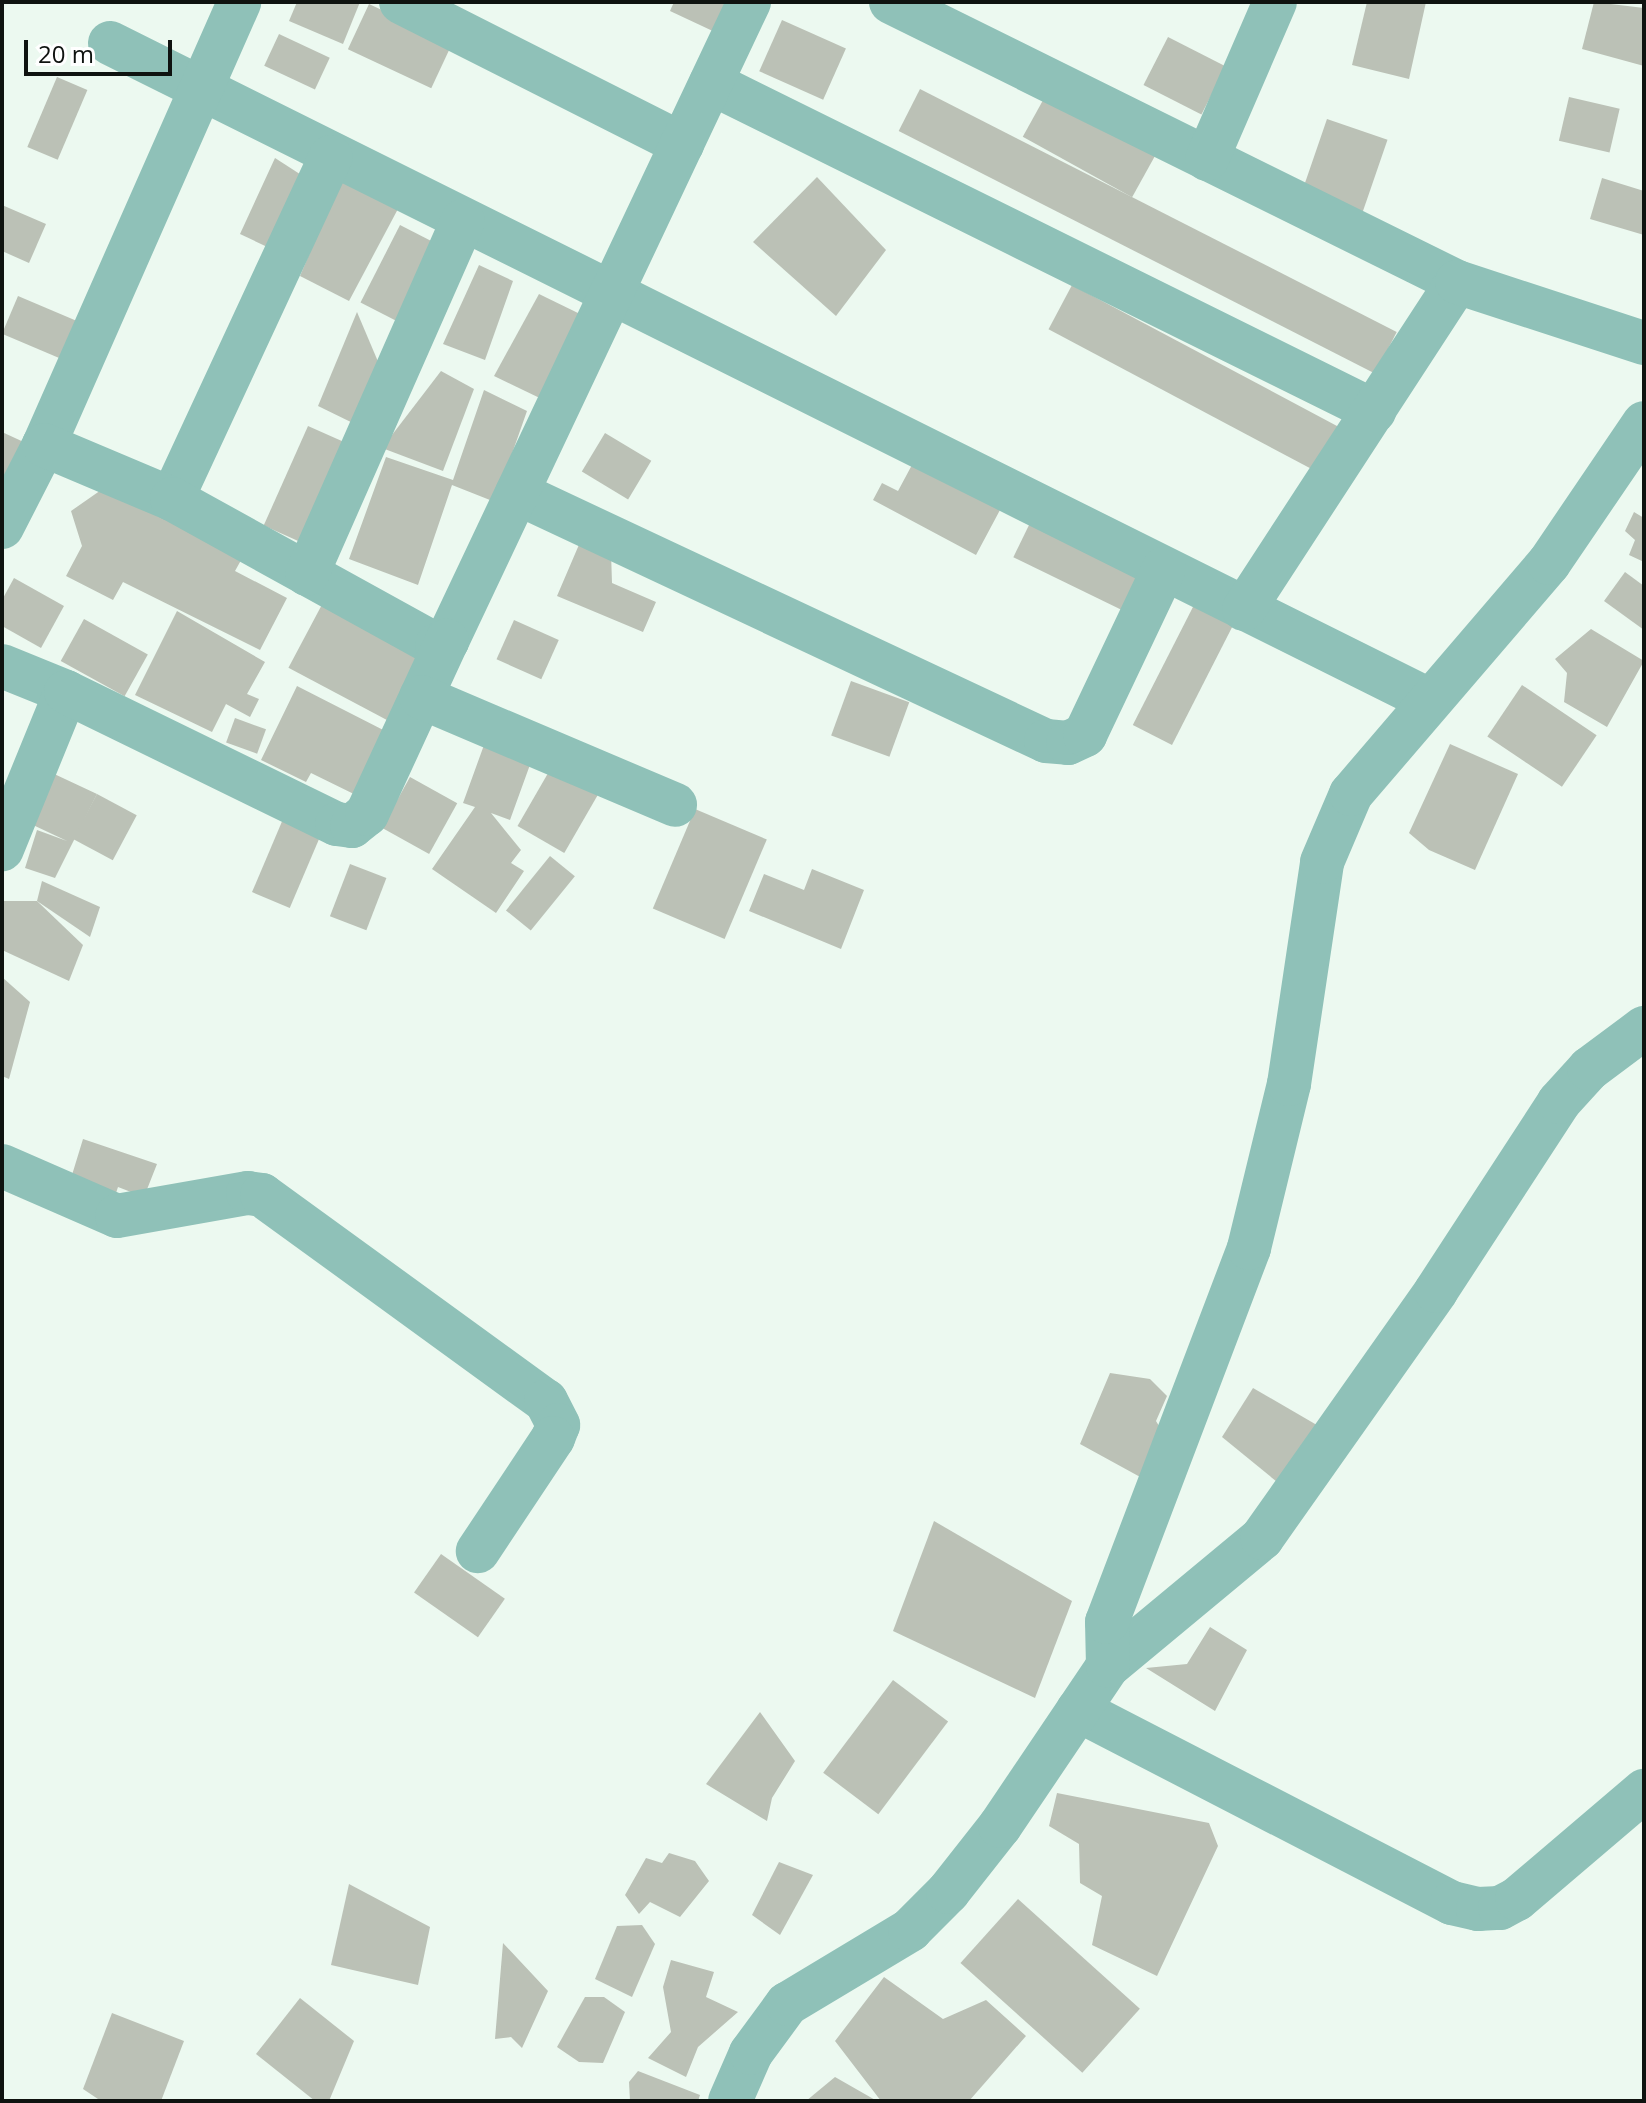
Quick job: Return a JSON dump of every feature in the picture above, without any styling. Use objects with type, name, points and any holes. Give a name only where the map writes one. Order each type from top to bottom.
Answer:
[{"type":"street","points":[[2,527],[44,445],[198,89],[239,2]]},
{"type":"street","points":[[401,2],[682,144]]},
{"type":"street","points":[[2,666],[66,692],[337,824],[352,826],[367,814],[749,2]]},
{"type":"street","points":[[891,2],[1457,282],[1644,343]]},
{"type":"street","points":[[1207,159],[1264,6]]},
{"type":"street","points":[[110,43],[331,157],[1429,700]]},
{"type":"street","points":[[711,83],[1374,411]]},
{"type":"street","points":[[172,499],[331,157]]},
{"type":"street","points":[[307,574],[463,221]]},
{"type":"street","points":[[1244,609],[1457,282]]},
{"type":"street","points":[[1108,1666],[1107,1622],[1249,1248],[1289,1084],[1322,862],[1351,794],[1549,563],[1644,423]]},
{"type":"street","points":[[44,445],[172,499],[437,645],[447,641]]},
{"type":"street","points":[[517,493],[1046,741],[1068,743],[1085,735],[1164,569]]},
{"type":"street","points":[[2,849],[66,692]]},
{"type":"street","points":[[421,697],[675,805]]},
{"type":"street","points":[[730,2101],[751,2053],[787,2004],[910,1930],[948,1892],[1108,1666],[1262,1538],[1436,1291],[1559,1102],[1589,1069],[1644,1028]]},
{"type":"street","points":[[2,1166],[117,1216],[248,1193],[262,1195],[546,1401],[558,1425],[553,1438],[478,1551]]},
{"type":"street","points":[[1078,1710],[1452,1903],[1478,1909],[1500,1908],[1517,1899],[1644,1791]]},
{"type":"building","points":[[297,2],[360,2],[343,44],[289,21]]},
{"type":"building","points":[[674,2],[731,2],[717,33],[670,11]]},
{"type":"building","points":[[1367,2],[1426,2],[1409,79],[1352,65]]},
{"type":"building","points":[[1594,2],[1644,8],[1644,66],[1582,49]]},
{"type":"building","points":[[369,4],[452,43],[431,88],[348,49]]},
{"type":"building","points":[[782,20],[846,48],[823,100],[759,71]]},
{"type":"building","points":[[279,34],[330,58],[315,89],[264,66]]},
{"type":"building","points":[[1168,37],[1226,67],[1201,115],[1143,85]]},
{"type":"building","points":[[57,77],[87,90],[58,160],[27,147]]},
{"type":"building","points":[[920,89],[1397,332],[1375,374],[899,131]]},
{"type":"building","points":[[1047,93],[1156,154],[1132,197],[1023,137]]},
{"type":"building","points":[[1569,97],[1620,109],[1610,153],[1559,141]]},
{"type":"building","points":[[1327,119],[1388,140],[1362,215],[1301,194]]},
{"type":"building","points":[[275,158],[306,178],[278,252],[240,234]]},
{"type":"building","points":[[817,177],[886,250],[836,316],[753,242]]},
{"type":"building","points":[[1602,178],[1644,191],[1644,235],[1590,219]]},
{"type":"building","points":[[341,179],[399,207],[349,301],[300,276]]},
{"type":"building","points":[[2,205],[46,224],[29,263],[2,251]]},
{"type":"building","points":[[400,225],[441,246],[401,323],[361,303]]},
{"type":"building","points":[[479,265],[513,281],[485,360],[443,344]]},
{"type":"building","points":[[1072,285],[1342,429],[1319,473],[1049,329]]},
{"type":"building","points":[[539,294],[580,314],[548,402],[494,376]]},
{"type":"building","points":[[18,296],[77,321],[61,359],[2,334]]},
{"type":"building","points":[[357,312],[382,371],[359,426],[318,406]]},
{"type":"building","points":[[441,371],[474,389],[443,471],[382,448]]},
{"type":"building","points":[[484,390],[527,411],[495,502],[452,485],[418,585],[349,559],[386,457],[453,480]]},
{"type":"building","points":[[308,426],[349,444],[305,544],[264,526]]},
{"type":"building","points":[[2,432],[28,444],[2,501]]},
{"type":"building","points":[[605,433],[651,461],[628,499],[582,472]]},
{"type":"building","points":[[913,463],[1000,510],[976,555],[873,500],[882,483],[898,491]]},
{"type":"building","points":[[114,481],[245,553],[235,571],[287,598],[260,650],[123,582],[113,600],[66,576],[82,546],[71,511]]},
{"type":"building","points":[[1634,512],[1644,518],[1644,562],[1629,555],[1635,540],[1625,531]]},
{"type":"building","points":[[1030,523],[1141,577],[1124,611],[1013,557]]},
{"type":"building","points":[[581,540],[611,552],[612,583],[656,602],[643,632],[557,596]]},
{"type":"building","points":[[1625,572],[1644,586],[1644,630],[1604,601]]},
{"type":"building","points":[[14,578],[64,606],[41,648],[2,626],[2,600]]},
{"type":"building","points":[[326,597],[431,653],[394,724],[288,668]]},
{"type":"building","points":[[1195,603],[1234,623],[1172,745],[1133,725]]},
{"type":"building","points":[[177,611],[265,662],[247,694],[259,699],[250,717],[226,704],[212,732],[135,695]]},
{"type":"building","points":[[84,619],[148,654],[125,696],[61,661]]},
{"type":"building","points":[[514,620],[559,640],[541,679],[497,659]]},
{"type":"building","points":[[1591,629],[1644,661],[1607,727],[1564,702],[1567,673],[1555,659]]},
{"type":"building","points":[[851,681],[909,702],[889,757],[831,736]]},
{"type":"building","points":[[1522,685],[1597,735],[1562,787],[1487,736]]},
{"type":"building","points":[[297,686],[395,736],[364,799],[311,773],[306,782],[261,760]]},
{"type":"building","points":[[235,718],[266,729],[257,754],[226,742]]},
{"type":"building","points":[[1450,744],[1518,774],[1475,870],[1429,850],[1409,833]]},
{"type":"building","points":[[484,745],[531,762],[510,820],[491,813],[521,850],[511,863],[524,871],[496,913],[432,869],[475,807],[463,803]]},
{"type":"building","points":[[551,768],[598,795],[564,853],[518,826]]},
{"type":"building","points":[[50,772],[97,794],[55,878],[25,868],[37,830],[67,841],[33,825]]},
{"type":"building","points":[[410,777],[457,803],[429,854],[382,828]]},
{"type":"building","points":[[97,794],[137,815],[113,860],[73,839]]},
{"type":"building","points":[[695,809],[767,839],[725,939],[653,908]]},
{"type":"building","points":[[286,812],[324,828],[290,908],[252,892]]},
{"type":"building","points":[[550,856],[575,876],[531,931],[506,910]]},
{"type":"building","points":[[350,864],[386,878],[366,930],[330,916]]},
{"type":"building","points":[[812,869],[864,890],[841,949],[749,911],[764,874],[804,890]]},
{"type":"building","points":[[42,881],[100,907],[90,937],[37,901]]},
{"type":"building","points":[[2,901],[37,901],[83,945],[69,981],[2,950]]},
{"type":"building","points":[[2,977],[30,1002],[9,1079],[2,1076]]},
{"type":"building","points":[[83,1139],[157,1164],[144,1197],[118,1187],[111,1208],[68,1188]]},
{"type":"building","points":[[1110,1373],[1150,1379],[1167,1396],[1156,1421],[1162,1431],[1142,1478],[1080,1444]]},
{"type":"building","points":[[1253,1388],[1322,1428],[1282,1486],[1222,1437]]},
{"type":"building","points":[[934,1521],[1072,1601],[1035,1698],[893,1631]]},
{"type":"building","points":[[441,1554],[505,1599],[478,1637],[414,1593]]},
{"type":"building","points":[[1210,1627],[1247,1650],[1215,1711],[1146,1668],[1187,1664]]},
{"type":"building","points":[[893,1680],[948,1722],[878,1814],[823,1773]]},
{"type":"building","points":[[760,1712],[795,1761],[772,1798],[767,1821],[706,1784]]},
{"type":"building","points":[[1057,1793],[1209,1823],[1218,1846],[1157,1976],[1092,1945],[1102,1896],[1080,1883],[1079,1844],[1049,1826]]},
{"type":"building","points":[[669,1853],[695,1861],[709,1881],[680,1917],[650,1902],[639,1914],[625,1895],[646,1858],[662,1863]]},
{"type":"building","points":[[779,1862],[813,1875],[780,1935],[752,1915]]},
{"type":"building","points":[[349,1884],[430,1927],[418,1985],[331,1965]]},
{"type":"building","points":[[1018,1899],[1140,2009],[1082,2073],[960,1963]]},
{"type":"building","points":[[642,1925],[655,1944],[632,1997],[595,1979],[617,1926]]},
{"type":"building","points":[[503,1943],[548,1991],[522,2048],[511,2037],[495,2039]]},
{"type":"building","points":[[671,1960],[714,1972],[706,1997],[738,2012],[698,2047],[686,2077],[648,2058],[671,2032],[663,1987]]},
{"type":"building","points":[[884,1977],[943,2019],[986,2000],[1026,2036],[969,2101],[881,2101],[835,2041]]},
{"type":"building","points":[[585,1997],[604,1997],[625,2012],[603,2063],[579,2062],[557,2047]]},
{"type":"building","points":[[300,1998],[354,2041],[329,2101],[315,2101],[256,2054]]},
{"type":"building","points":[[112,2013],[184,2041],[161,2101],[101,2101],[83,2089]]},
{"type":"building","points":[[638,2071],[700,2095],[698,2101],[630,2101],[629,2082]]},
{"type":"building","points":[[835,2077],[877,2101],[806,2101]]}]
